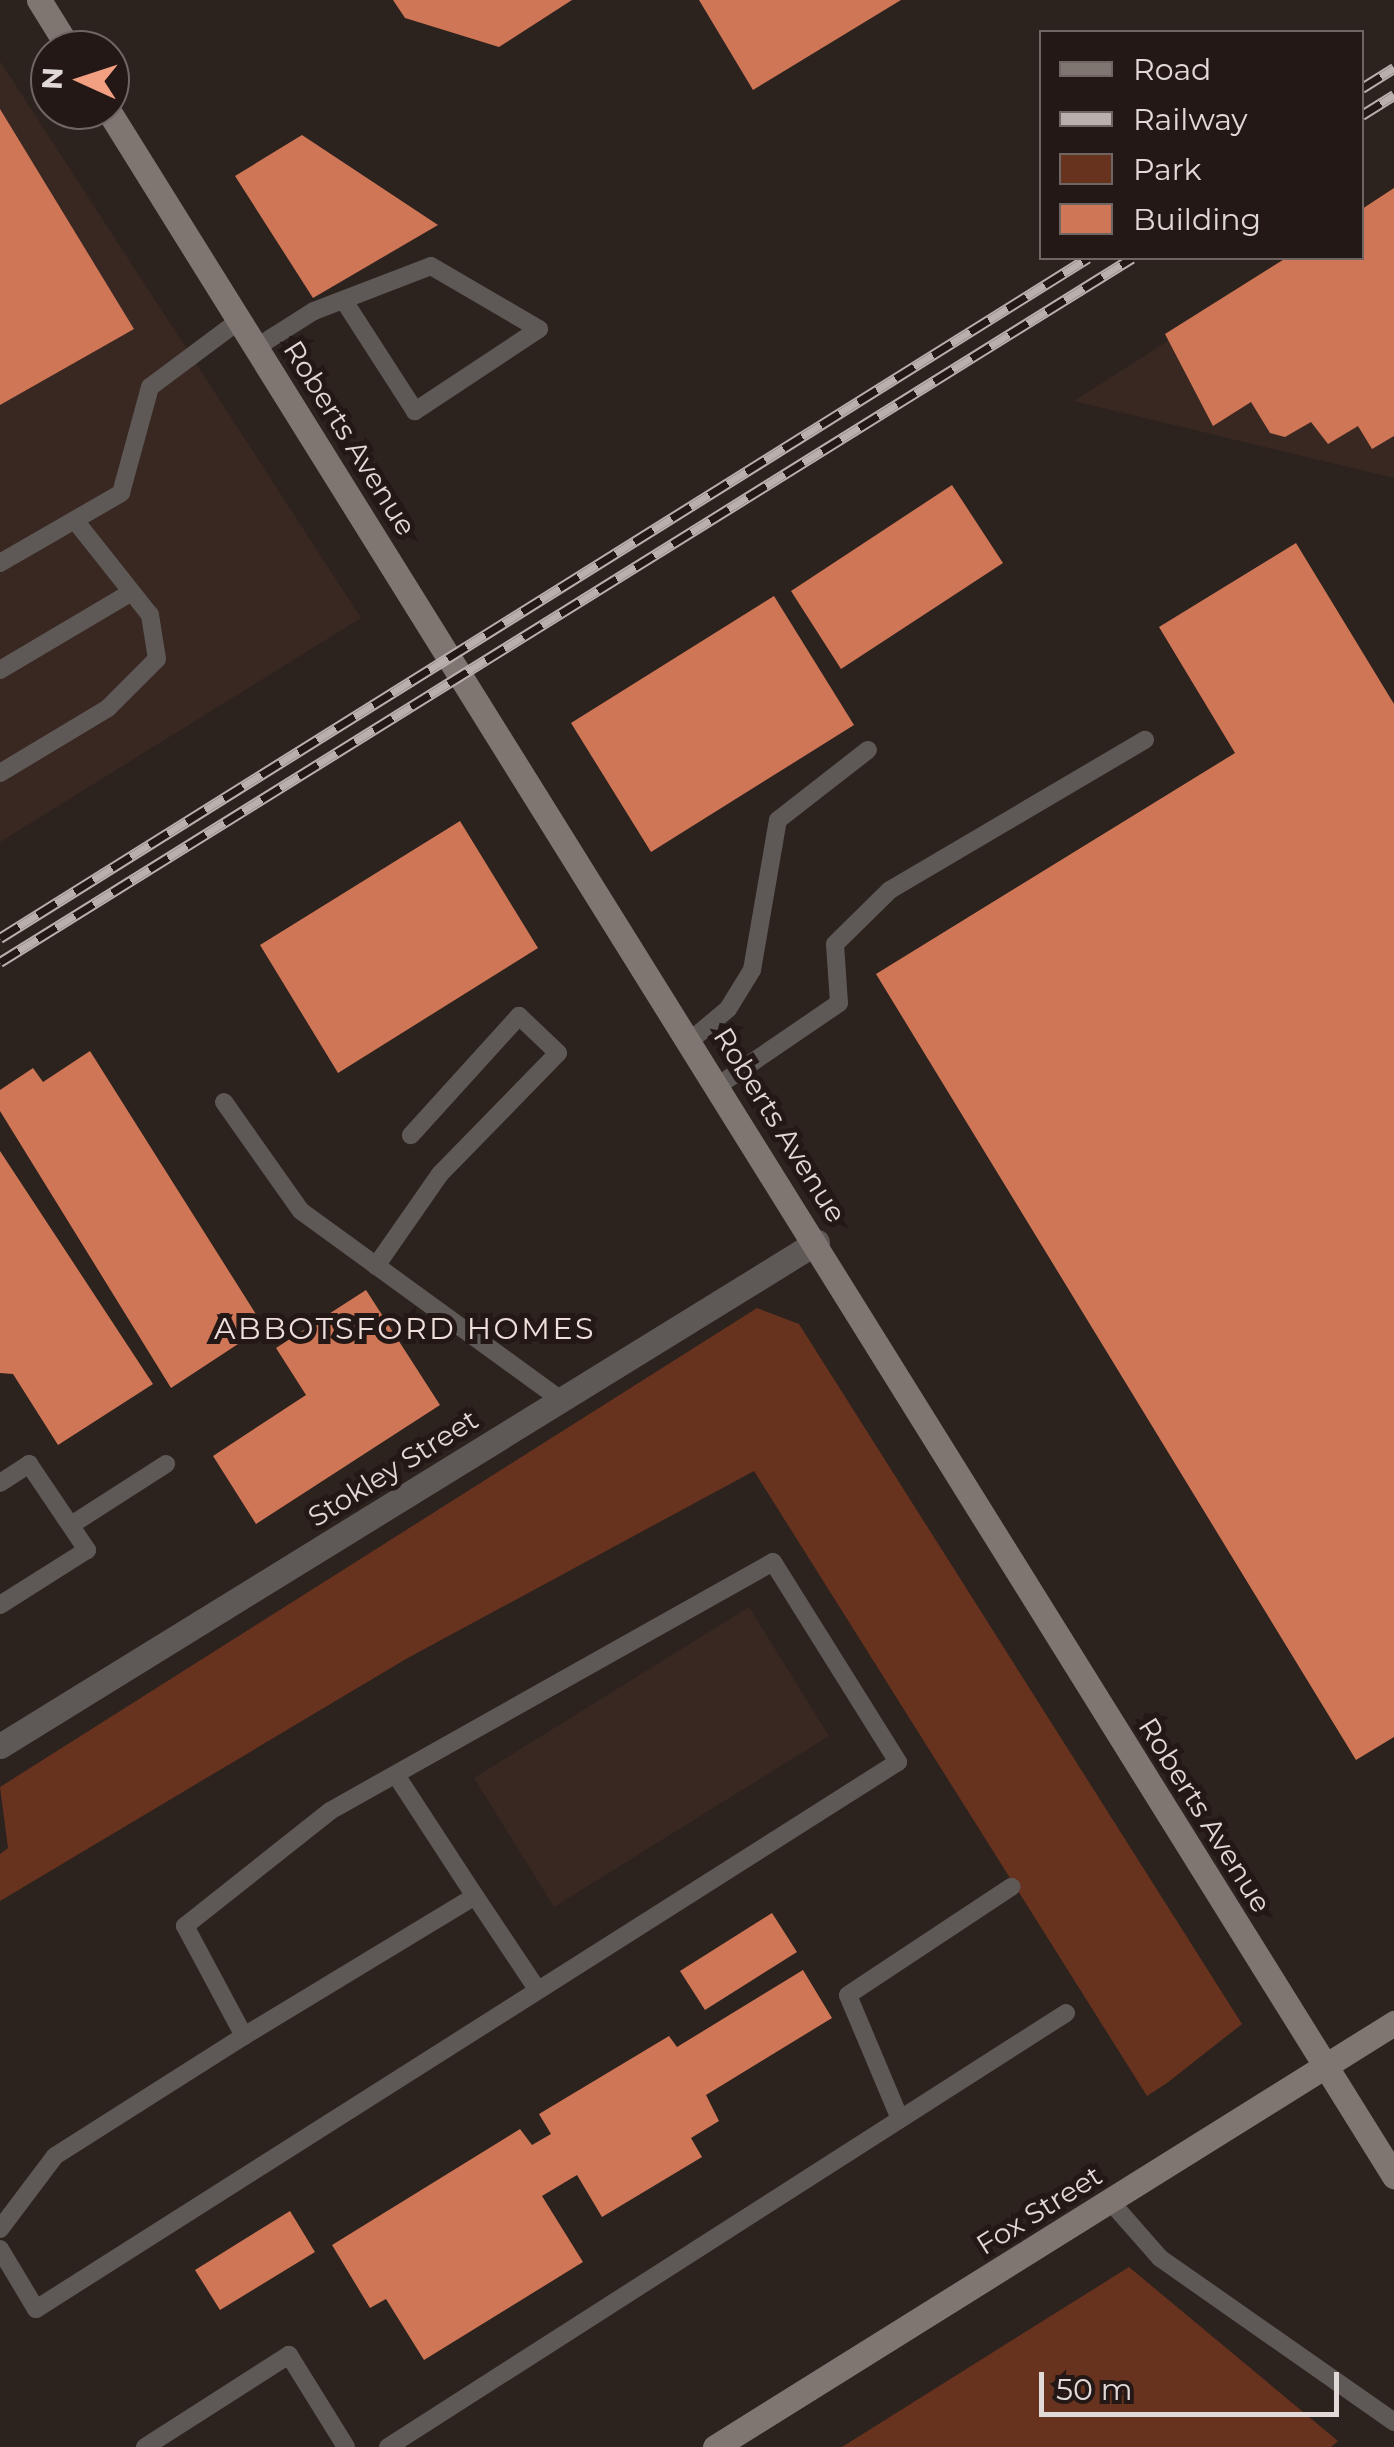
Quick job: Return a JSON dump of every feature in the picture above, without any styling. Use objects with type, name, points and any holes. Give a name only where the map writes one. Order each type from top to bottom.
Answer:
[{"type":"main road","points":[[39,0],[58,30]]},
{"type":"main road","name":"Roberts Avenue","points":[[121,130],[817,1242],[1394,2176]]},
{"type":"main road","name":"Fox Street","points":[[715,2447],[1394,2023]]},
{"type":"street","name":"Stokley Street","points":[[0,1746],[817,1242]]},
{"type":"lane","points":[[257,347],[344,300],[432,266],[539,329],[414,411],[344,300]]},
{"type":"lane","points":[[0,563],[78,524],[121,493],[150,387],[240,320]]},
{"type":"lane","points":[[0,774],[108,708],[158,659],[150,616],[78,524]]},
{"type":"lane","points":[[0,670],[132,592]]},
{"type":"lane","points":[[718,1085],[839,1003],[835,944],[890,890],[1146,740]]},
{"type":"lane","points":[[691,1040],[728,1009],[752,970],[778,820],[868,750]]},
{"type":"lane","points":[[376,1266],[440,1174],[558,1053],[520,1016],[410,1135]]},
{"type":"lane","points":[[224,1102],[300,1210],[561,1400]]},
{"type":"lane","points":[[0,1483],[29,1464],[88,1550],[0,1605]]},
{"type":"lane","points":[[71,1525],[166,1464]]},
{"type":"lane","points":[[0,2250],[36,2309],[898,1762],[773,1562],[330,1812],[185,1926],[244,2036]]},
{"type":"lane","points":[[396,1775],[537,1989]]},
{"type":"lane","points":[[900,2119],[848,1996],[1011,1887]]},
{"type":"lane","points":[[0,2230],[55,2156],[476,1896]]},
{"type":"lane","points":[[388,2447],[1066,2012]]},
{"type":"lane","points":[[1110,2201],[1160,2258],[1394,2422]]},
{"type":"lane","points":[[145,2447],[288,2356],[346,2447]]},
{"type":"shaded area","points":[[0,61],[30,107],[30,130],[45,130],[361,618],[0,842]]},
{"type":"shaded area","points":[[1394,196],[1394,478],[1074,401],[1294,260],[1364,260],[1364,215]]},
{"type":"shaded area","points":[[749,1607],[829,1736],[554,1907],[474,1778]]},
{"type":"green space","points":[[757,1308],[799,1324],[1242,2024],[1167,2083],[1147,2096],[754,1471],[406,1659],[0,1901],[0,1854],[8,1848],[0,1787]]},
{"type":"green space","points":[[1129,2267],[1338,2441],[1331,2447],[842,2447]]},
{"type":"building","points":[[393,0],[572,0],[499,47],[405,18]]},
{"type":"building","points":[[699,0],[901,0],[753,90]]},
{"type":"building","points":[[0,109],[134,329],[0,405]]},
{"type":"building","points":[[302,135],[438,225],[313,298],[235,176]]},
{"type":"building","points":[[1394,188],[1394,436],[1372,449],[1358,426],[1328,444],[1311,422],[1285,437],[1270,433],[1251,402],[1213,426],[1165,334],[1283,260],[1364,260],[1364,208]]},
{"type":"building","points":[[952,485],[1003,563],[841,669],[791,591]]},
{"type":"building","points":[[1296,543],[1394,704],[1394,1737],[1356,1760],[876,974],[1235,753],[1159,627]]},
{"type":"building","points":[[774,596],[854,725],[651,852],[571,723]]},
{"type":"building","points":[[460,821],[538,948],[338,1073],[260,945]]},
{"type":"building","points":[[90,1051],[264,1327],[171,1388],[0,1111],[0,1090],[33,1068],[43,1082]]},
{"type":"building","points":[[0,1151],[153,1384],[58,1445],[13,1374],[0,1373]]},
{"type":"building","points":[[366,1290],[440,1405],[256,1524],[213,1456],[306,1395],[276,1348]]},
{"type":"building","points":[[772,1913],[797,1952],[705,2010],[680,1971]]},
{"type":"building","points":[[803,1970],[832,2018],[706,2095],[719,2121],[691,2138],[702,2157],[602,2217],[577,2175],[542,2196],[583,2262],[424,2360],[386,2299],[370,2308],[332,2245],[520,2129],[532,2145],[551,2134],[539,2114],[669,2036],[677,2047]]},
{"type":"building","points":[[290,2211],[315,2252],[220,2310],[195,2270]]},
{"type":"railway","points":[[1364,87],[1394,68]]},
{"type":"railway","points":[[1364,114],[1394,95]]},
{"type":"railway","points":[[0,938],[1085,260]]},
{"type":"railway","points":[[0,962],[1129,260]]},
{"type":"district","name":"ABBOTSFORD HOMES","points":[[405,1329]]}]
